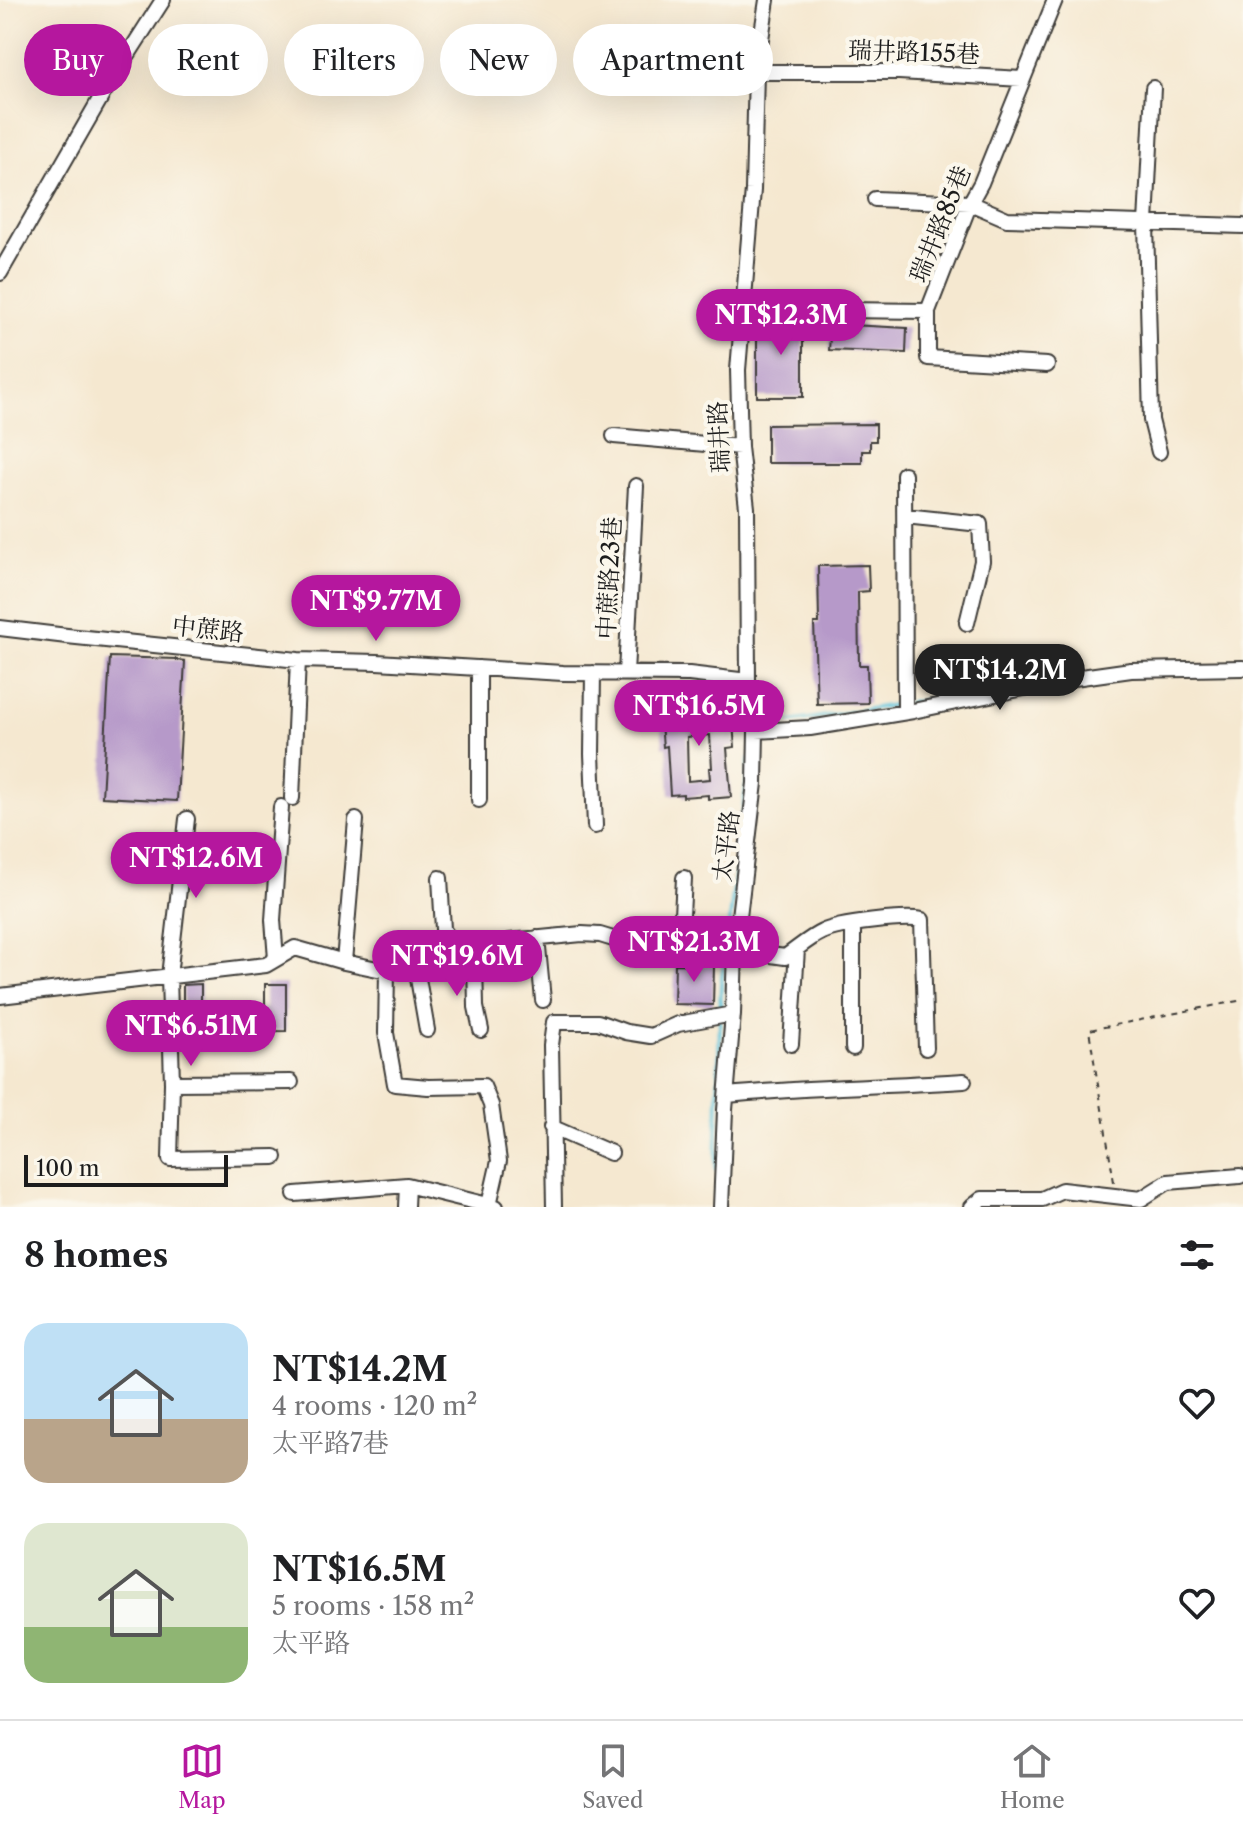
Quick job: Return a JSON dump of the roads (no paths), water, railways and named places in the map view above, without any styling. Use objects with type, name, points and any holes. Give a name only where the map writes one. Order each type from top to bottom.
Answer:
[{"type":"street","points":[[0,273],[104,92],[163,0]]},
{"type":"street","name":"瑞井路","points":[[763,24],[767,0]]},
{"type":"street","name":"瑞井路85巷","points":[[1047,365],[928,358],[928,311],[1055,0]]},
{"type":"street","name":"瑞井路155巷","points":[[773,72],[899,72],[1022,79]]},
{"type":"street","points":[[1153,88],[1146,223],[1151,420],[1159,452]]},
{"type":"street","name":"瑞井路","points":[[748,681],[747,508],[740,447],[738,370],[753,190],[755,96]]},
{"type":"street","points":[[875,199],[970,203],[1007,219],[1243,226]]},
{"type":"street","points":[[744,309],[928,311]]},
{"type":"street","points":[[614,436],[740,447]]},
{"type":"street","points":[[904,474],[905,712]]},
{"type":"street","name":"中蔗路23巷","points":[[626,673],[636,486]]},
{"type":"street","points":[[905,516],[980,524],[982,561],[967,623]]},
{"type":"street","name":"中蔗路","points":[[0,628],[298,660],[593,673],[689,674],[748,681]]},
{"type":"street","points":[[276,959],[273,920],[287,802],[298,660]]},
{"type":"street","points":[[479,668],[479,800]]},
{"type":"street","points":[[756,731],[810,728],[1067,679],[1131,670],[1243,668]]},
{"type":"street","points":[[593,673],[595,826]]},
{"type":"street","name":"太平路","points":[[721,1207],[735,950],[752,815],[756,731],[748,681]]},
{"type":"street","points":[[187,819],[169,976],[172,1083],[170,1159],[275,1157]]},
{"type":"street","points":[[344,962],[356,820]]},
{"type":"street","points":[[440,878],[443,929],[469,963],[481,1030]]},
{"type":"street","points":[[680,952],[684,878]]},
{"type":"street","points":[[0,996],[266,965],[295,948],[387,971],[469,963],[484,952],[510,941],[600,935],[659,953],[735,950],[785,957],[823,931],[913,918],[922,920],[926,1048]]},
{"type":"street","points":[[853,925],[853,1048]]},
{"type":"street","points":[[537,938],[543,1000]]},
{"type":"street","points":[[791,1044],[797,949]]},
{"type":"street","points":[[416,967],[427,1030]]},
{"type":"street","points":[[295,1194],[407,1185],[493,1206],[499,1161],[491,1105],[483,1086],[395,1084],[386,1033],[387,971]]},
{"type":"street","points":[[554,1207],[551,1045],[554,1022],[598,1022],[626,1032],[651,1036],[678,1024],[733,1014]]},
{"type":"street","points":[[728,1095],[801,1088],[964,1081]]},
{"type":"street","points":[[172,1083],[291,1082]]},
{"type":"street","points":[[551,1127],[611,1153]]},
{"type":"street","points":[[972,1207],[982,1199],[1042,1199],[1062,1190],[1116,1195],[1147,1203],[1168,1182],[1240,1176]]},
{"type":"street","points":[[406,1207],[407,1185]]},
{"type":"waterway","points":[[908,703],[967,693]]},
{"type":"waterway","points":[[790,722],[900,704]]},
{"type":"waterway","points":[[727,945],[749,759]]},
{"type":"waterway","points":[[720,1013],[725,954]]},
{"type":"waterway","points":[[716,1169],[720,1021]]}]
